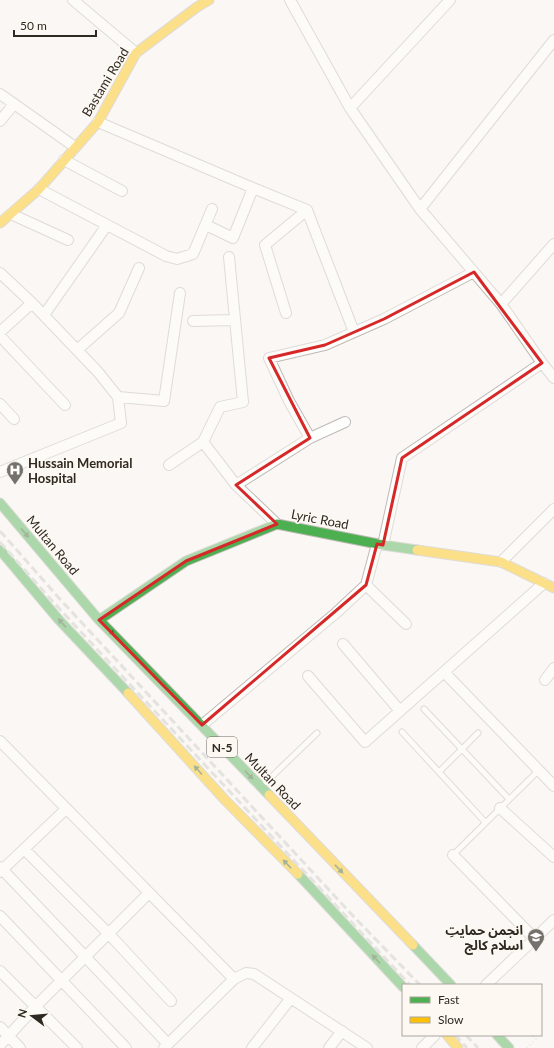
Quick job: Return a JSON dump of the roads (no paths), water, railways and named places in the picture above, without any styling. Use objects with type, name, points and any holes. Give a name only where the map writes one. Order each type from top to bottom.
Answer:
[{"type":"main road","name":"Bastami Road","points":[[0,224],[39,189],[98,122],[136,53],[194,3],[209,0]]},
{"type":"main road","name":"Multan Road","points":[[0,503],[99,620],[202,725],[450,984]]},
{"type":"main road","name":"Lyric Road","points":[[99,620],[186,561],[277,524],[380,545],[501,562],[554,588]]},
{"type":"main road","name":"N-5","points":[[0,550],[59,620],[143,709],[225,800],[302,878],[402,986]]},
{"type":"main road","points":[[448,1036],[458,1048]]},
{"type":"main road","points":[[498,1036],[508,1048]]},
{"type":"street","points":[[73,0],[136,53]]},
{"type":"street","points":[[290,0],[350,108],[420,209],[500,304],[554,378]]},
{"type":"street","points":[[350,108],[450,0]]},
{"type":"street","points":[[420,209],[554,40]]},
{"type":"street","points":[[0,94],[75,147]]},
{"type":"street","points":[[0,121],[14,104]]},
{"type":"street","points":[[98,122],[307,210],[354,332]]},
{"type":"street","points":[[64,160],[122,191]]},
{"type":"street","points":[[206,225],[233,238],[252,188]]},
{"type":"street","points":[[39,189],[166,256],[177,259],[193,254],[212,209]]},
{"type":"street","points":[[286,312],[266,245],[307,210]]},
{"type":"street","points":[[11,214],[68,240]]},
{"type":"street","points":[[44,316],[107,225]]},
{"type":"street","points":[[500,304],[554,244]]},
{"type":"street","points":[[169,465],[203,442],[220,407],[243,402],[229,256]]},
{"type":"street","points":[[77,350],[119,314],[140,268]]},
{"type":"street","points":[[310,438],[289,401],[269,358],[325,345],[384,319],[474,272]]},
{"type":"street","points":[[0,273],[32,303],[98,372],[118,397],[121,423],[0,472]]},
{"type":"street","points":[[118,397],[164,401],[180,293]]},
{"type":"street","points":[[0,332],[32,303]]},
{"type":"street","points":[[193,321],[235,320]]},
{"type":"street","points":[[0,336],[65,406]]},
{"type":"street","points":[[202,725],[336,613],[366,585],[380,545],[402,458],[542,363]]},
{"type":"street","points":[[0,404],[14,419]]},
{"type":"street","points":[[236,486],[310,438],[345,422]]},
{"type":"street","points":[[203,442],[236,486],[277,524]]},
{"type":"street","points":[[501,562],[554,509]]},
{"type":"street","points":[[308,676],[365,742],[544,582]]},
{"type":"street","points":[[366,585],[406,624]]},
{"type":"street","points":[[343,644],[400,711]]},
{"type":"street","points":[[546,680],[554,668]]},
{"type":"street","points":[[444,672],[554,786]]},
{"type":"street","points":[[0,741],[234,979]]},
{"type":"street","points":[[500,808],[554,857]]},
{"type":"street","points":[[66,809],[1,870],[86,957],[166,1046],[234,979],[246,973],[254,974],[367,1048]]},
{"type":"street","points":[[24,849],[109,934],[171,1001]]},
{"type":"street","points":[[452,855],[534,938]]},
{"type":"street","points":[[0,1045],[36,1006],[149,893]]},
{"type":"street","points":[[0,916],[126,1048]]},
{"type":"street","points":[[487,984],[554,920]]},
{"type":"street","points":[[0,971],[77,1048]]},
{"type":"street","points":[[252,1048],[291,998]]},
{"type":"street","points":[[0,1027],[20,1048]]},
{"type":"street","points":[[329,1048],[342,1031]]},
{"type":"street","points":[[422,1048],[434,1036]]},
{"type":"lane","points":[[424,709],[509,799]]},
{"type":"lane","points":[[402,732],[485,822]]},
{"type":"lane","points":[[439,772],[478,732]]},
{"type":"lane","points":[[260,787],[317,733]]},
{"type":"lane","points":[[452,855],[539,770]]},
{"type":"railway","points":[[0,531],[58,597],[355,918],[419,984]]},
{"type":"railway","points":[[0,542],[54,603],[409,984]]},
{"type":"railway","points":[[456,1036],[467,1048]]},
{"type":"railway","points":[[467,1036],[478,1048]]},
{"type":"place","name":"Hussain Memorial Hospital","points":[[15,485]]},
{"type":"place","name":"انجمن حمایتِ اسلام کالج","points":[[536,952]]}]
